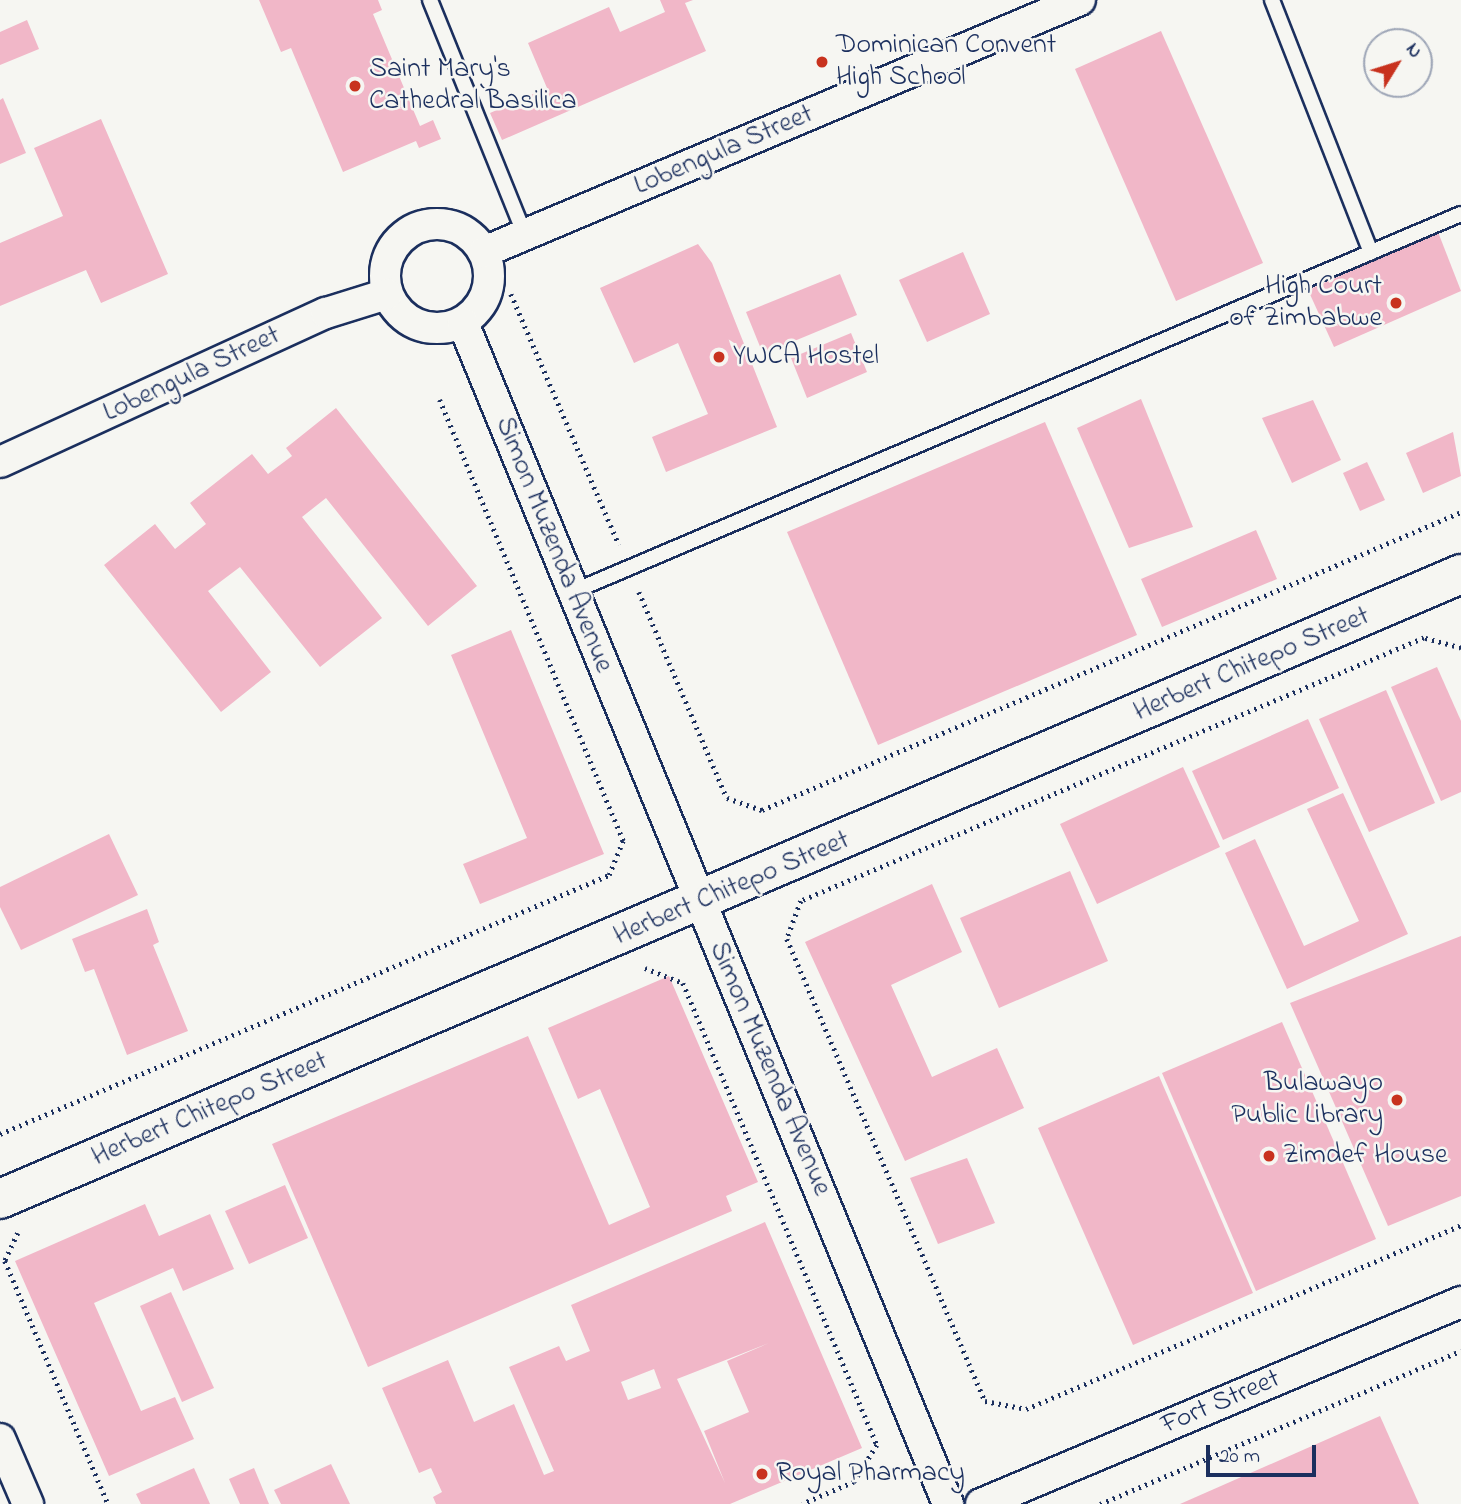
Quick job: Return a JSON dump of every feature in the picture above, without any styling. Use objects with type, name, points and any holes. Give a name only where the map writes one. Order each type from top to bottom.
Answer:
[{"type":"street","name":"Lobengula Street","points":[[484,252],[1080,0]]},
{"type":"street","points":[[450,225],[471,235],[484,252],[488,292],[463,323],[441,329],[418,326],[399,313],[387,294],[384,271],[406,232],[450,225]]},
{"type":"street","name":"Lobengula Street","points":[[0,462],[326,313],[387,294]]},
{"type":"street","name":"Simon Muzenda Avenue","points":[[463,323],[948,1504]]},
{"type":"street","name":"Herbert Chitepo Street","points":[[0,1199],[699,903],[1461,574]]},
{"type":"street","name":"Fort Street","points":[[981,1504],[1461,1302]]},
{"type":"street","points":[[0,1439],[28,1504]]},
{"type":"lane","points":[[430,0],[525,235]]},
{"type":"lane","points":[[1272,0],[1371,253]]},
{"type":"lane","points":[[572,593],[1461,214]]},
{"type":"path","points":[[511,293],[727,798],[762,810],[1461,512]]},
{"type":"path","points":[[0,1134],[609,875],[624,841],[439,400]]},
{"type":"path","points":[[1461,648],[1424,638],[802,901],[787,939],[985,1401],[1026,1409],[1461,1225]]},
{"type":"path","points":[[635,972],[648,966],[683,983],[877,1445],[854,1482],[803,1504]]},
{"type":"path","points":[[32,1227],[19,1232],[5,1261],[108,1504]]},
{"type":"path","points":[[1100,1504],[1461,1351]]},
{"type":"building","name":"Saint Mary's Cathedral Basilica","points":[[259,0],[378,0],[382,10],[373,14],[420,126],[433,120],[441,139],[419,148],[416,141],[343,172],[291,48],[281,52]]},
{"type":"building","points":[[660,0],[693,0],[685,3],[706,51],[502,140],[490,113],[547,88],[528,43],[609,7],[620,32],[665,12]]},
{"type":"building","points":[[27,20],[39,49],[0,65],[0,32]]},
{"type":"building","points":[[1161,31],[1263,263],[1176,301],[1075,69]]},
{"type":"building","points":[[3,98],[26,153],[0,164],[0,100]]},
{"type":"building","points":[[101,119],[168,274],[101,303],[86,270],[0,306],[0,243],[63,216],[34,148]]},
{"type":"building","points":[[1438,232],[1461,291],[1334,347],[1308,290]]},
{"type":"building","points":[[698,244],[712,263],[777,427],[666,472],[652,437],[708,414],[678,343],[634,363],[600,288]]},
{"type":"building","points":[[963,252],[990,314],[927,342],[899,280]]},
{"type":"building","points":[[840,274],[857,315],[763,354],[746,312]]},
{"type":"building","points":[[851,333],[867,372],[807,398],[791,358]]},
{"type":"building","points":[[1141,399],[1193,527],[1129,548],[1077,428]]},
{"type":"building","points":[[1313,400],[1341,460],[1292,483],[1262,418]]},
{"type":"building","points":[[336,408],[477,586],[428,626],[326,498],[302,517],[382,618],[320,667],[240,567],[208,591],[271,672],[221,712],[104,565],[155,524],[175,549],[206,524],[190,503],[252,454],[268,474],[292,456],[286,448]]},
{"type":"building","points":[[1045,422],[1137,635],[878,745],[787,532]]},
{"type":"building","points":[[1453,432],[1461,476],[1423,493],[1406,453]]},
{"type":"building","points":[[1367,462],[1385,500],[1360,511],[1343,473]]},
{"type":"building","points":[[1256,530],[1277,579],[1162,627],[1141,579]]},
{"type":"building","points":[[511,630],[604,854],[480,904],[463,864],[527,838],[451,655]]},
{"type":"building","points":[[1437,667],[1461,721],[1461,792],[1441,801],[1391,687]]},
{"type":"building","points":[[1386,690],[1435,803],[1369,832],[1319,719]]},
{"type":"building","points":[[1308,719],[1339,788],[1223,840],[1192,771]]},
{"type":"building","points":[[1183,767],[1220,847],[1097,904],[1060,824]]},
{"type":"building","points":[[1343,793],[1408,934],[1287,989],[1225,853],[1255,839],[1304,946],[1359,921],[1307,809]]},
{"type":"building","points":[[109,834],[138,895],[21,950],[0,907],[0,887]]},
{"type":"building","points":[[1070,871],[1108,961],[999,1008],[960,918]]},
{"type":"building","points":[[932,884],[962,952],[891,985],[932,1077],[997,1048],[1024,1108],[905,1161],[805,942]]},
{"type":"building","points":[[147,909],[159,942],[153,945],[188,1031],[127,1055],[94,969],[85,972],[72,939]]},
{"type":"building","name":"Bulawayo Public Library","points":[[1461,936],[1461,1196],[1388,1226],[1290,1003]]},
{"type":"building","points":[[669,976],[758,1182],[726,1196],[732,1211],[368,1367],[272,1144],[528,1036],[609,1225],[650,1207],[600,1089],[578,1099],[548,1028]]},
{"type":"building","name":"Zimdef House","points":[[1282,1022],[1376,1239],[1256,1291],[1162,1073]]},
{"type":"building","points":[[1159,1076],[1253,1293],[1133,1345],[1038,1128]]},
{"type":"building","points":[[967,1158],[995,1223],[938,1244],[910,1178]]},
{"type":"building","points":[[285,1185],[308,1238],[249,1264],[225,1211]]},
{"type":"building","points":[[145,1204],[159,1236],[210,1214],[234,1269],[183,1291],[173,1268],[94,1303],[141,1411],[175,1397],[194,1439],[109,1476],[15,1261]]},
{"type":"building","points":[[765,1222],[862,1448],[730,1504],[436,1504],[433,1497],[442,1492],[431,1468],[419,1473],[382,1388],[448,1360],[474,1422],[514,1404],[544,1475],[554,1471],[509,1367],[559,1346],[566,1361],[590,1351],[571,1305]],"holes":[[[769,1343],[727,1361],[749,1412],[704,1431],[725,1483],[677,1379]],[[654,1369],[661,1388],[628,1400],[621,1382]]]},
{"type":"building","points":[[171,1292],[214,1388],[182,1402],[140,1306]]},
{"type":"building","points":[[1380,1416],[1419,1504],[1180,1504]]},
{"type":"building","points":[[331,1464],[350,1504],[281,1504],[274,1490]]},
{"type":"building","points":[[194,1468],[210,1504],[141,1504],[136,1494]]},
{"type":"building","points":[[254,1468],[269,1504],[240,1504],[229,1479]]},
{"type":"place","name":"Dominican Convent High School","points":[[822,62]]},
{"type":"place","name":"Saint Mary's Cathedral Basilica","points":[[355,86]]},
{"type":"place","name":"High Court of Zimbabwe","points":[[1396,303]]},
{"type":"place","name":"YWCA Hostel","points":[[719,357]]},
{"type":"place","name":"Bulawayo Public Library","points":[[1397,1100]]},
{"type":"place","name":"Zimdef House","points":[[1269,1156]]},
{"type":"place","name":"Royal Pharmacy","points":[[762,1474]]}]
